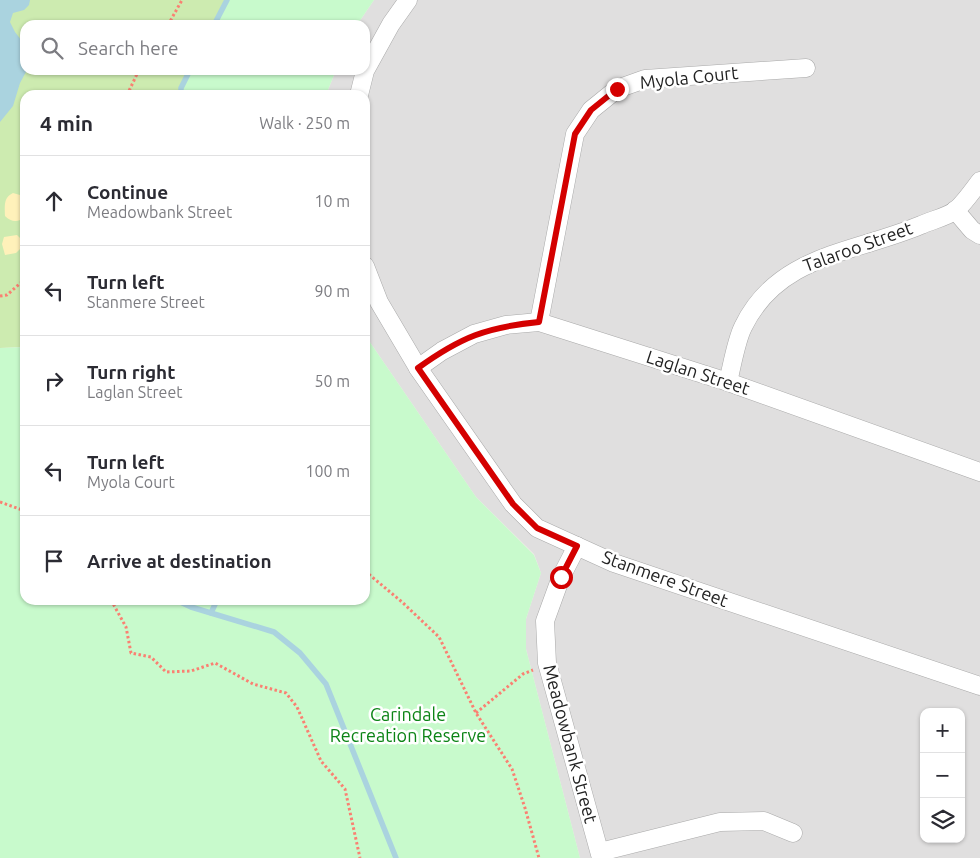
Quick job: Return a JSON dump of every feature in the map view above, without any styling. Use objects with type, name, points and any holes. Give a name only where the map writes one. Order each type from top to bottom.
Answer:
[{"type":"street","points":[[370,62],[391,24],[408,0]]},
{"type":"street","name":"Myola Court","points":[[539,322],[575,134],[591,110],[617,89],[646,80],[806,68]]},
{"type":"street","points":[[360,90],[364,75]]},
{"type":"street","name":"Talaroo Street","points":[[728,382],[742,327],[761,299],[784,276],[813,261],[904,232],[955,210],[980,181]]},
{"type":"street","points":[[955,210],[972,230],[980,235]]},
{"type":"street","name":"Stanmere Street","points":[[370,279],[379,302],[418,368],[513,504],[537,528],[614,563],[980,686]]},
{"type":"street","name":"Laglan Street","points":[[418,368],[442,351],[474,334],[506,325],[539,322],[728,382],[980,472]]},
{"type":"street","name":"Meadowbank Street","points":[[577,546],[561,577],[546,621],[547,663],[600,855]]},
{"type":"street","points":[[600,855],[720,822],[764,821],[793,833]]},
{"type":"path","points":[[171,20],[182,0]]},
{"type":"path","points":[[129,90],[137,75]]},
{"type":"path","points":[[0,296],[7,295],[20,283]]},
{"type":"path","points":[[0,502],[20,509]]},
{"type":"path","points":[[370,575],[440,637],[476,713],[512,769],[539,858]]},
{"type":"path","points":[[114,605],[126,627],[130,653],[151,657],[166,672],[191,671],[215,663],[253,684],[286,693],[297,707],[321,761],[345,789],[360,858]]},
{"type":"path","points":[[476,713],[523,674],[547,663]]},
{"type":"shaded area","points":[[374,0],[980,0],[980,858],[580,858],[526,649],[526,619],[541,573],[534,554],[476,497],[370,342],[370,90],[328,90],[334,75],[370,75],[370,20],[360,20]]},
{"type":"green space","points":[[0,0],[227,0],[217,20],[20,20],[20,75],[188,75],[181,90],[20,90],[20,347],[0,348]]},
{"type":"green space","points":[[227,0],[374,0],[360,20],[217,20]]},
{"type":"green space","points":[[188,75],[334,75],[328,90],[181,90]]},
{"type":"green space","name":"Carindale Recreation Reserve","points":[[370,342],[476,497],[534,555],[541,573],[526,619],[526,649],[580,858],[0,858],[0,348],[20,347],[20,605],[370,605]]},
{"type":"sand","points":[[13,193],[20,195],[20,220],[17,221],[12,221],[5,216],[6,200]]},
{"type":"sand","points":[[17,235],[20,238],[20,249],[16,253],[5,255],[2,244],[4,237]]},
{"type":"water","points":[[0,0],[30,0],[29,5],[24,10],[13,13],[10,22],[20,38],[20,75],[24,75],[13,106],[0,122]]},
{"type":"waterway","points":[[217,20],[227,0]]},
{"type":"waterway","points":[[181,90],[188,75]]},
{"type":"waterway","points":[[187,605],[274,632],[300,653],[326,684],[396,858]]},
{"type":"waterway","points":[[211,613],[215,605]]},
{"type":"route","points":[[561,577],[577,546],[537,528],[513,504],[418,368],[442,351],[474,334],[506,325],[539,322],[575,134],[591,110],[617,89]]}]
